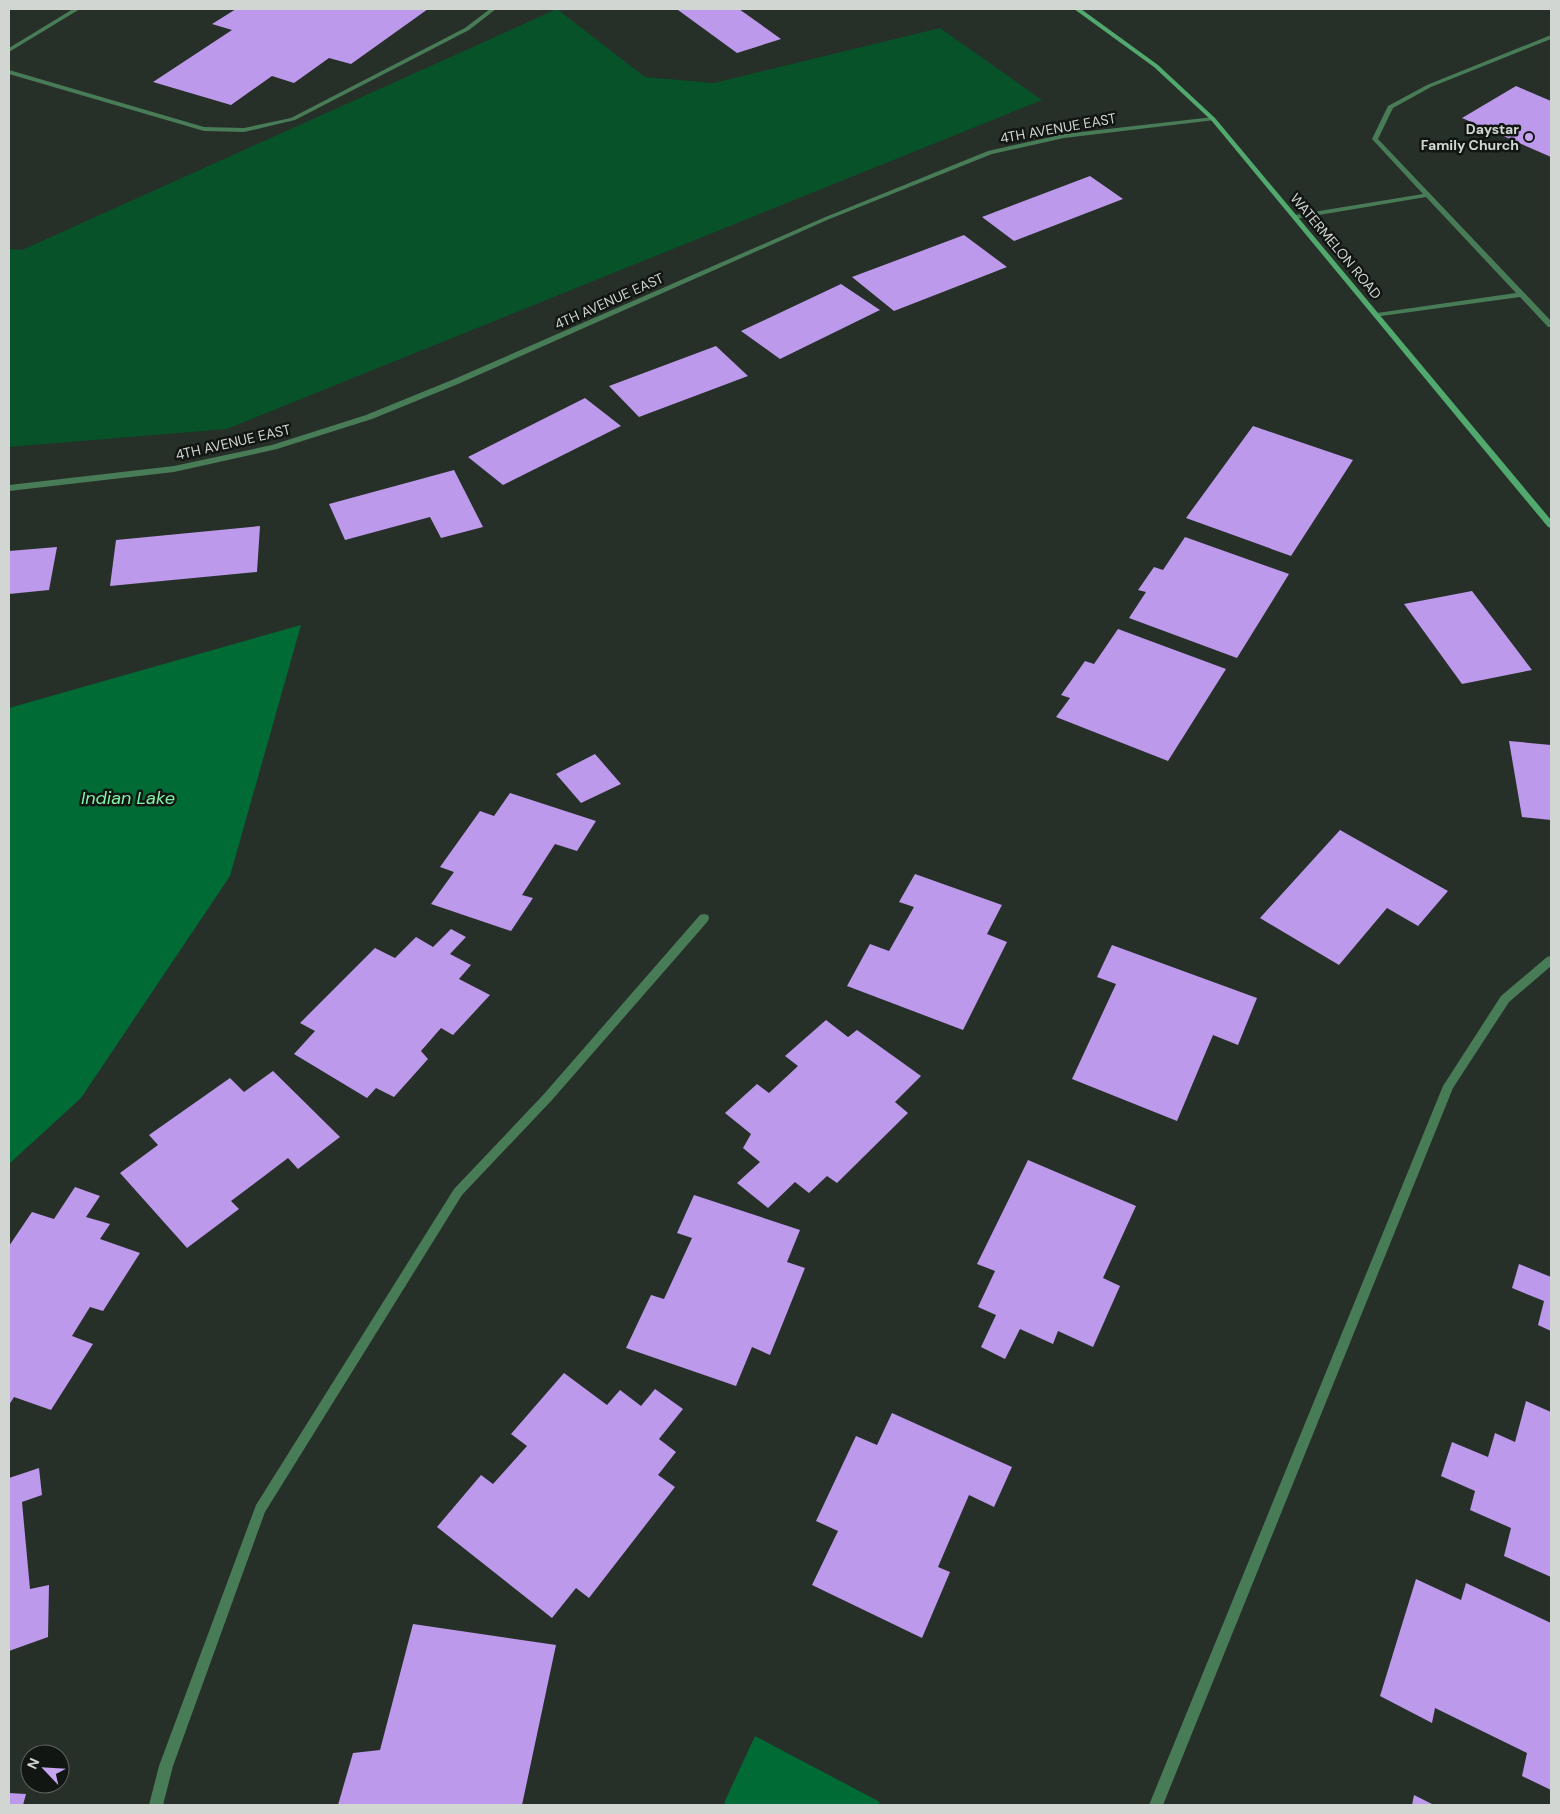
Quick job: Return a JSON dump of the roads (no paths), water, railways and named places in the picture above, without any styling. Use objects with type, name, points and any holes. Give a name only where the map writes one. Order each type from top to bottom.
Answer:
[{"type":"main road","name":"WATERMELON ROAD","points":[[1077,9],[1156,66],[1214,118],[1551,525]]},
{"type":"street","points":[[9,50],[77,9]]},
{"type":"street","points":[[9,72],[204,129],[244,130],[293,119],[467,29],[493,9]]},
{"type":"street","points":[[1551,37],[1430,86],[1390,107],[1374,138],[1551,325]]},
{"type":"street","name":"4TH AVENUE EAST","points":[[9,488],[174,469],[274,448],[369,417],[455,382],[826,219],[990,152],[1064,136],[1214,118]]},
{"type":"street","points":[[1295,217],[1427,195]]},
{"type":"street","points":[[1377,315],[1522,294]]},
{"type":"street","points":[[156,1805],[166,1766],[260,1508],[458,1192],[548,1097],[704,918]]},
{"type":"street","points":[[1156,1805],[1448,1086],[1505,999],[1551,960]]},
{"type":"water","name":"Indian Lake","points":[[301,625],[230,876],[81,1098],[9,1164],[9,708]]},
{"type":"water","points":[[755,1736],[880,1802],[878,1805],[728,1805],[724,1803]]},
{"type":"place","name":"Daystar Family Church","points":[[1529,137]]}]
